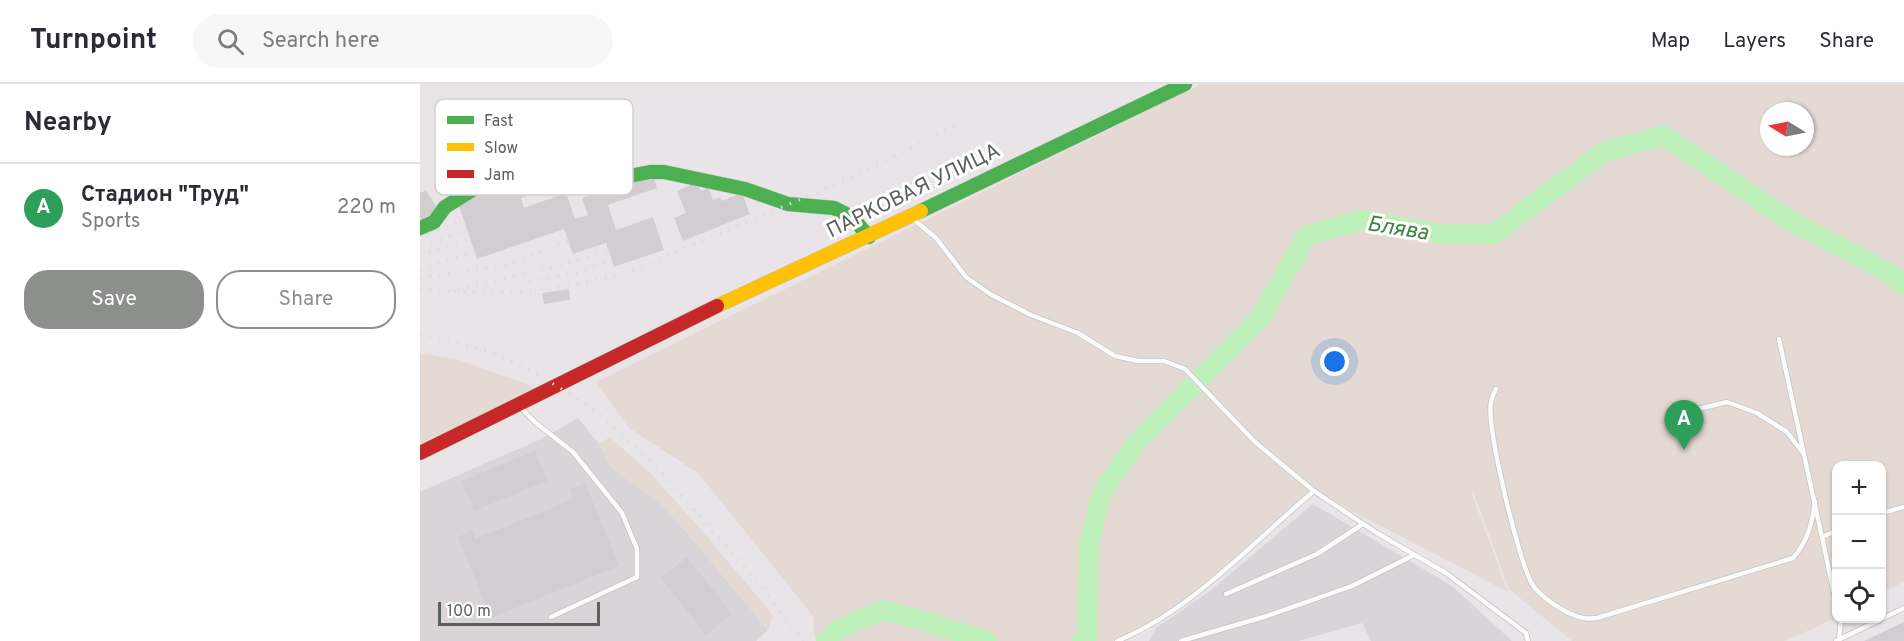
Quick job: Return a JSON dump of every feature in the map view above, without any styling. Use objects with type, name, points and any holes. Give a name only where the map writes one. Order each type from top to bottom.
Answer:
[{"type":"street","name":"ПАРКОВАЯ УЛИЦА","points":[[420,453],[659,334],[793,270],[869,237],[1185,84]]},
{"type":"street","points":[[633,175],[650,172],[681,175],[758,192],[769,200],[843,210],[861,223],[869,237]]},
{"type":"street","points":[[420,228],[434,222],[446,207],[465,195]]},
{"type":"lane","points":[[911,217],[936,238],[966,277],[990,294],[1031,315],[1078,333],[1114,356],[1138,361],[1164,361],[1185,369],[1255,442],[1314,491],[1363,524],[1446,573],[1526,633],[1528,641]]},
{"type":"lane","points":[[1779,339],[1832,583]]},
{"type":"lane","points":[[1496,389],[1490,403],[1492,426],[1510,516],[1531,583],[1544,598],[1584,618],[1597,618],[1793,558],[1807,538],[1815,502]]},
{"type":"lane","points":[[1694,410],[1727,402],[1757,413],[1787,432],[1805,455]]},
{"type":"lane","points":[[518,405],[536,423],[573,452],[622,513],[637,549],[637,577],[551,617]]},
{"type":"lane","points":[[1117,641],[1183,604],[1314,491]]},
{"type":"lane","points":[[1886,512],[1904,507]]},
{"type":"lane","points":[[1226,594],[1317,554],[1363,524]]},
{"type":"lane","points":[[1822,537],[1832,533]]},
{"type":"lane","points":[[1180,641],[1352,586],[1414,555]]},
{"type":"lane","points":[[1838,641],[1904,608]]},
{"type":"lane","points":[[1838,641],[1842,623]]},
{"type":"shaded area","points":[[1202,84],[1904,84],[1904,582],[1886,590],[1886,461],[1832,461],[1832,620],[1785,641],[1572,641],[1509,589],[1472,488],[1473,497],[1508,592],[1314,491],[1183,604],[1112,641],[817,641],[814,636],[813,616],[698,473],[629,428],[596,382]]},
{"type":"shaded area","points":[[420,353],[456,359],[535,387],[420,446]]},
{"type":"shaded area","points":[[578,418],[599,444],[613,469],[658,502],[684,529],[768,630],[756,641],[420,641],[420,492],[541,439]]},
{"type":"shaded area","points":[[610,437],[651,474],[773,615],[768,630],[684,529],[658,502],[613,469],[599,444]]},
{"type":"shaded area","points":[[1313,504],[1452,586],[1512,641],[1371,641],[1362,623],[1298,641],[1149,641],[1156,628],[1210,591]]},
{"type":"building","points":[[653,174],[657,188],[608,205],[616,230],[653,217],[664,250],[614,267],[606,243],[573,254],[564,229],[477,259],[458,203],[481,195],[530,195],[521,198],[524,208],[560,195],[567,195],[575,219],[588,215],[582,198],[591,195],[633,195],[633,181]]},
{"type":"building","points":[[697,182],[701,191],[708,188],[713,200],[720,197],[722,201],[742,193],[750,214],[683,241],[674,218],[686,213],[677,191]]},
{"type":"building","points":[[426,190],[438,209],[420,221],[420,193]]},
{"type":"building","points":[[569,289],[570,300],[544,304],[542,293]]},
{"type":"building","points":[[535,451],[547,481],[474,511],[462,481]]},
{"type":"building","points":[[585,483],[619,566],[491,618],[458,537],[472,531],[475,539],[574,499],[570,489]]},
{"type":"building","points":[[687,557],[732,614],[706,635],[661,578]]},
{"type":"building","points":[[1904,622],[1904,641],[1864,641]]},
{"type":"waterway","name":"Блява","points":[[1082,641],[1087,637],[1089,544],[1101,494],[1135,444],[1260,318],[1307,235],[1362,220],[1442,234],[1494,234],[1605,151],[1664,136],[1789,220],[1891,274],[1904,285]]},
{"type":"waterway","name":"Блява","points":[[826,641],[837,630],[882,610],[988,641]]},
{"type":"railway","points":[[454,291],[500,293],[546,289],[591,281],[636,269],[853,177],[960,123]]},
{"type":"railway","points":[[420,237],[464,219]]},
{"type":"railway","points":[[431,243],[467,229]]},
{"type":"railway","points":[[420,256],[470,238]]},
{"type":"railway","points":[[420,278],[507,265],[568,241]]},
{"type":"railway","points":[[420,290],[454,291],[561,265],[608,250]]},
{"type":"railway","points":[[420,270],[475,251]]},
{"type":"railway","points":[[529,281],[576,273],[611,260]]},
{"type":"railway","points":[[420,334],[491,352],[536,373],[593,409],[656,466],[760,585],[803,641]]},
{"type":"traffic: fast","points":[[921,211],[1185,84]]},
{"type":"traffic: fast","points":[[633,175],[664,172],[745,189],[788,204],[834,208],[852,217],[869,237]]},
{"type":"traffic: fast","points":[[420,228],[434,222],[445,207],[464,195]]},
{"type":"traffic: slow","points":[[717,306],[921,211]]},
{"type":"traffic: jam","points":[[420,453],[717,306]]},
{"type":"place","name":"Стадион \"Труд\"","points":[[1684,450]]}]
